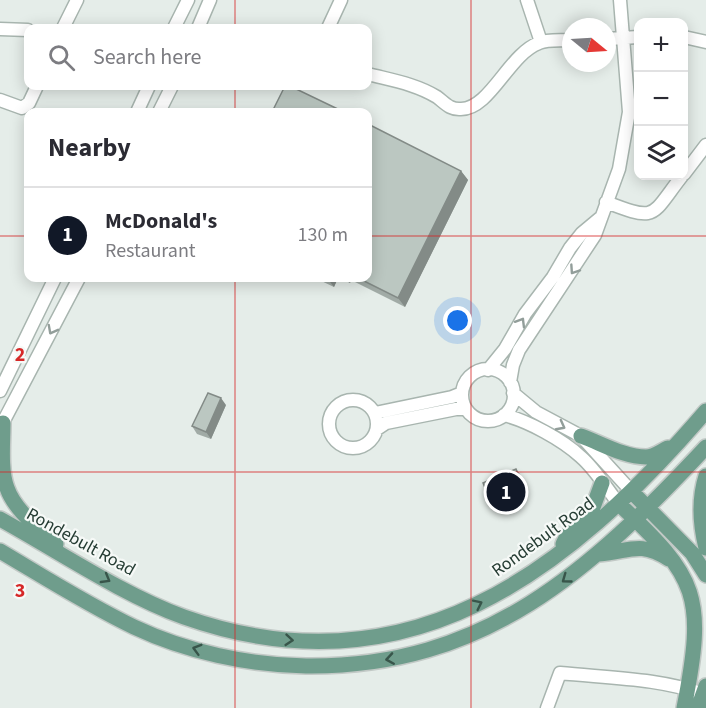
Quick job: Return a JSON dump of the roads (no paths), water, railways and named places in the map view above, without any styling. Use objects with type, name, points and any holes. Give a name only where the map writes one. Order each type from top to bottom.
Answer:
[{"type":"main road","name":"Rondebult Road","points":[[0,519],[115,585],[182,616],[251,636],[316,642],[350,640],[420,627],[457,615],[490,599],[532,573],[590,530],[632,492],[706,411]]},
{"type":"main road","points":[[1,425],[4,476],[10,495],[16,505],[70,558]]},
{"type":"main road","points":[[581,436],[629,454],[645,457],[653,456],[675,444]]},
{"type":"main road","points":[[0,551],[58,586],[136,628],[207,652],[278,665],[355,664],[413,655],[465,638],[506,618],[599,554],[649,509],[706,447]]},
{"type":"main road","points":[[706,476],[700,507],[706,549]]},
{"type":"main road","points":[[557,555],[567,536],[592,510],[602,483]]},
{"type":"main road","points":[[632,492],[692,553],[706,575]]},
{"type":"main road","points":[[619,504],[684,568],[698,591],[704,624],[704,642],[700,662],[701,694],[684,708]]},
{"type":"main road","points":[[599,554],[630,548],[647,548],[684,568]]},
{"type":"main road","points":[[0,562],[58,586]]},
{"type":"street","points":[[65,24],[77,0]]},
{"type":"street","points":[[176,24],[188,0]]},
{"type":"street","points":[[200,24],[210,0]]},
{"type":"street","points":[[330,24],[341,0]]},
{"type":"street","points":[[527,0],[541,42]]},
{"type":"street","points":[[621,0],[629,112],[619,169],[595,235],[519,350],[513,364],[512,387],[512,404],[504,415],[496,420],[485,421],[474,417],[466,409],[462,393],[470,377],[479,371],[488,370],[502,374],[512,387],[536,412],[581,436],[632,492]]},
{"type":"street","points":[[0,29],[24,30]]},
{"type":"street","points":[[616,38],[634,37]]},
{"type":"street","points":[[688,38],[706,42]]},
{"type":"street","points":[[372,75],[424,90],[453,109],[470,108],[477,105],[520,56],[541,42],[562,41]]},
{"type":"street","points":[[0,100],[22,108],[36,90]]},
{"type":"street","points":[[139,108],[147,90]]},
{"type":"street","points":[[161,108],[170,90]]},
{"type":"street","points":[[688,168],[706,144]]},
{"type":"street","points":[[606,202],[636,213],[648,214],[657,209],[679,180]]},
{"type":"street","points":[[488,370],[505,349],[525,314],[553,277],[570,248],[582,232],[600,218]]},
{"type":"street","points":[[0,391],[53,282]]},
{"type":"street","points":[[1,425],[77,282]]},
{"type":"street","points":[[375,413],[462,393]]},
{"type":"street","points":[[377,429],[375,413],[368,404],[358,400],[342,402],[331,413],[330,429],[338,443],[353,448],[369,442],[377,429],[386,423],[466,409]]},
{"type":"street","points":[[504,415],[524,422],[568,447],[592,469],[619,504]]},
{"type":"street","points":[[547,708],[560,673],[669,684],[701,694]]},
{"type":"place","name":"McDonald's","points":[[506,492]]}]
